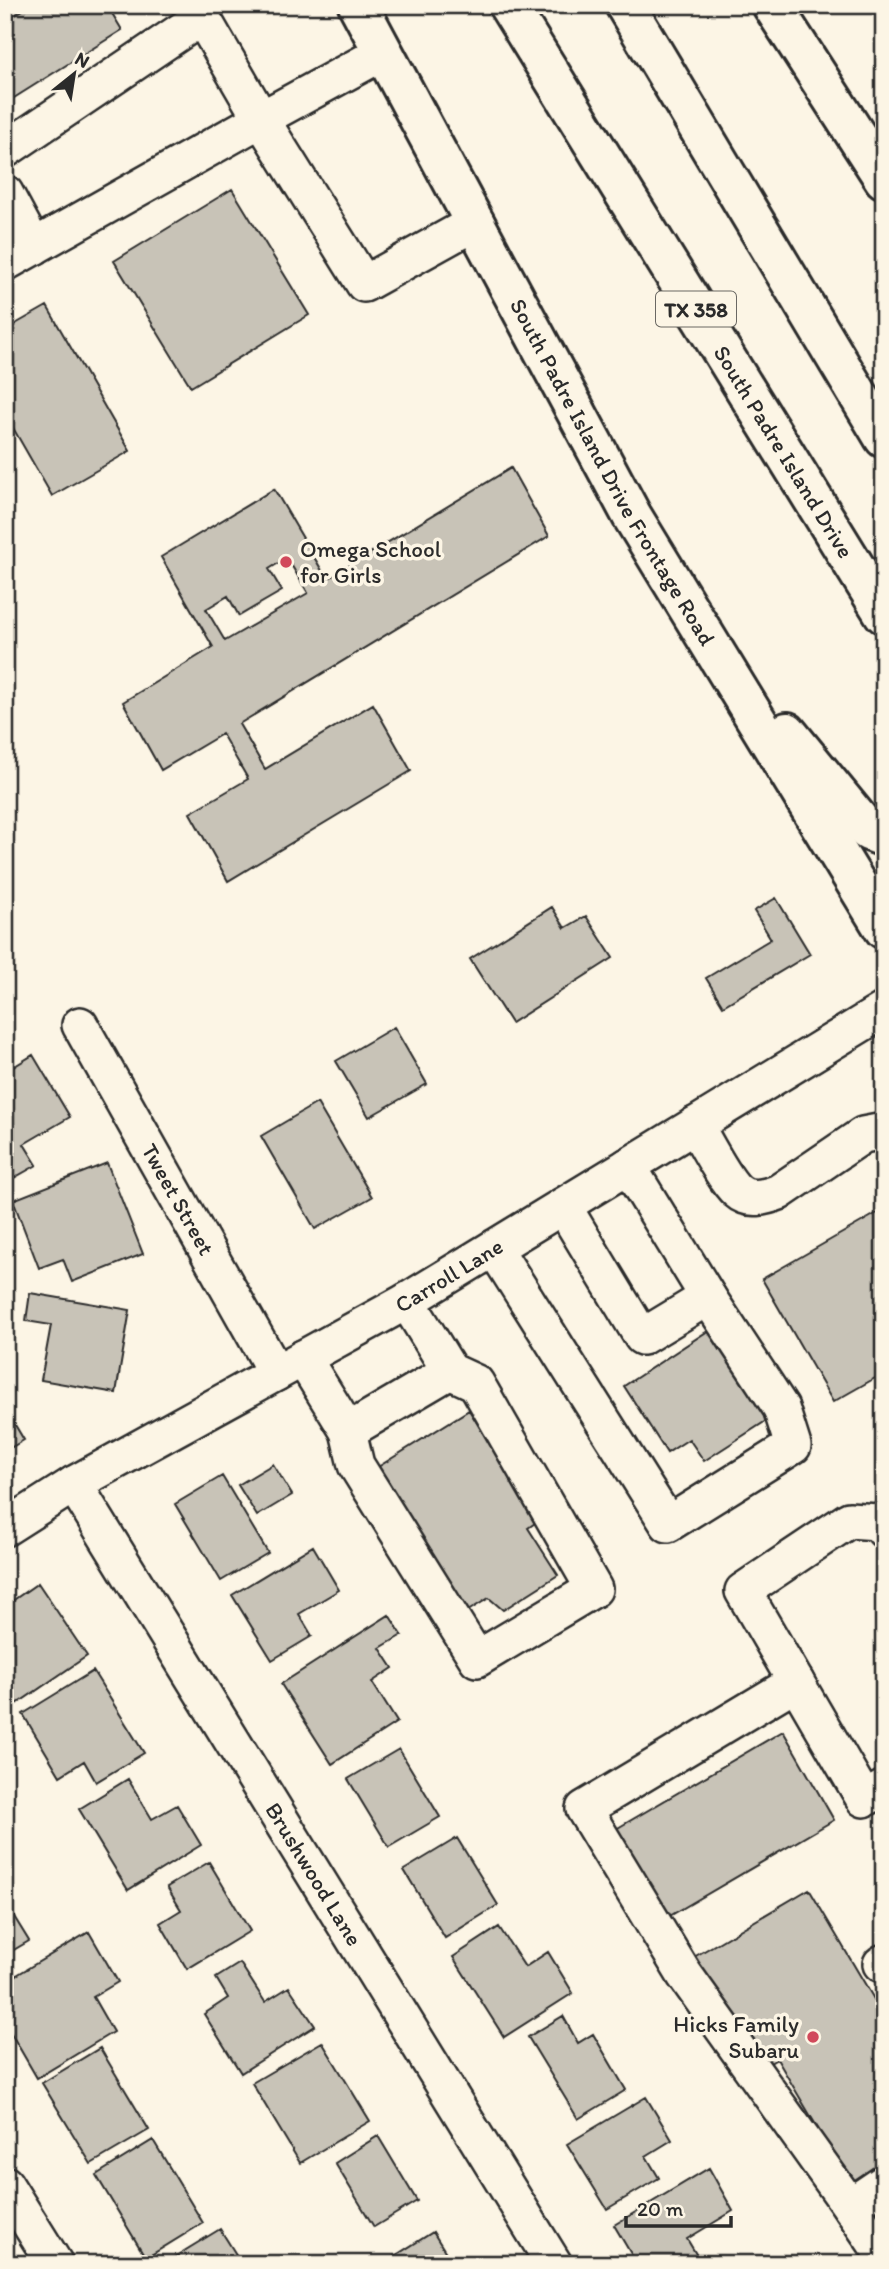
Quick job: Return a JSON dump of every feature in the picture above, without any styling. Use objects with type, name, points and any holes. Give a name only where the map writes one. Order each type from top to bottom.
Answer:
[{"type":"main road","name":"South Padre Island Drive Frontage Road","points":[[358,5],[632,516],[884,929]]},
{"type":"main road","name":"South Padre Island Drive","points":[[508,5],[884,614]]},
{"type":"main road","points":[[625,5],[884,438]]},
{"type":"main road","points":[[772,5],[884,178]]},
{"type":"main road","points":[[697,621],[868,831],[884,837]]},
{"type":"street","points":[[5,150],[198,11],[261,119],[364,284],[476,222]]},
{"type":"street","points":[[5,192],[19,255],[384,52]]},
{"type":"street","name":"Carroll Lane","points":[[5,1528],[74,1484],[407,1301],[884,1010]]},
{"type":"street","name":"Tweet Street","points":[[80,1025],[289,1366],[348,1431],[356,1465],[477,1658],[594,1589],[476,1383],[450,1371]]},
{"type":"street","points":[[695,1125],[737,1191],[757,1198],[779,1192],[863,1135],[884,1131]]},
{"type":"street","points":[[494,1248],[668,1524],[793,1446],[781,1408],[708,1297],[628,1166]]},
{"type":"street","points":[[563,1206],[642,1337],[708,1297]]},
{"type":"street","points":[[348,1431],[450,1371],[407,1301]]},
{"type":"street","name":"Brushwood Lane","points":[[74,1484],[554,2264]]},
{"type":"street","points":[[883,1791],[864,1799],[743,1591],[849,1520],[878,1522],[884,1530]]},
{"type":"street","points":[[796,1682],[583,1809],[684,1974],[884,2256]]},
{"type":"street","points":[[850,2206],[884,2183]]},
{"type":"street","points":[[5,2184],[55,2264]]},
{"type":"building","points":[[31,5],[107,5],[122,30],[6,103],[14,116],[5,121],[5,21]]},
{"type":"building","points":[[232,189],[309,315],[191,387],[114,261]]},
{"type":"building","points":[[47,306],[130,451],[52,496],[5,414],[5,330]]},
{"type":"building","points":[[511,468],[549,536],[239,724],[265,769],[373,704],[411,771],[228,881],[190,813],[248,779],[222,734],[161,770],[123,702],[213,647],[161,557],[274,489],[327,579]],"holes":[[[287,558],[308,593],[225,641],[206,609],[228,596],[239,616],[282,591],[269,569]]]},
{"type":"building","points":[[776,898],[810,954],[723,1006],[706,978],[771,939],[754,911]]},
{"type":"building","points":[[552,907],[565,928],[586,916],[613,958],[511,1023],[470,959]]},
{"type":"building","points":[[394,1027],[427,1084],[369,1117],[336,1061]]},
{"type":"building","points":[[33,1055],[70,1117],[24,1144],[37,1165],[5,1183],[5,1072]]},
{"type":"building","points":[[317,1103],[372,1197],[315,1229],[261,1136]]},
{"type":"building","points":[[107,1163],[143,1254],[72,1282],[63,1259],[39,1268],[13,1200]]},
{"type":"building","points":[[879,1212],[884,1221],[884,1373],[833,1402],[762,1279]]},
{"type":"building","points":[[30,1293],[130,1310],[116,1393],[41,1380],[51,1325],[26,1321]]},
{"type":"building","points":[[714,1327],[772,1417],[704,1461],[689,1439],[667,1453],[624,1386]]},
{"type":"building","points":[[5,1408],[24,1440],[5,1451]]},
{"type":"building","points":[[469,1410],[538,1521],[528,1528],[558,1575],[503,1610],[489,1598],[468,1611],[378,1467]]},
{"type":"building","points":[[273,1464],[292,1495],[257,1516],[238,1485]]},
{"type":"building","points":[[222,1476],[268,1553],[221,1581],[175,1504]]},
{"type":"building","points":[[313,1546],[339,1590],[299,1614],[312,1636],[272,1660],[232,1595]]},
{"type":"building","points":[[38,1583],[87,1656],[5,1712],[5,1606]]},
{"type":"building","points":[[389,1615],[402,1635],[380,1648],[393,1668],[372,1682],[397,1722],[332,1764],[281,1684]]},
{"type":"building","points":[[93,1671],[144,1753],[96,1782],[84,1761],[60,1776],[23,1714]]},
{"type":"building","points":[[783,1731],[834,1820],[668,1917],[616,1829]]},
{"type":"building","points":[[399,1749],[440,1817],[389,1847],[348,1779]]},
{"type":"building","points":[[128,1779],[152,1819],[177,1805],[201,1845],[128,1890],[79,1809]]},
{"type":"building","points":[[457,1838],[498,1905],[445,1938],[404,1870]]},
{"type":"building","points":[[209,1862],[250,1931],[187,1969],[160,1923],[181,1910],[167,1887]]},
{"type":"building","name":"Hicks Family Subaru","points":[[809,1889],[884,2016],[884,2176],[852,2186],[777,2059],[760,2069],[694,1957]]},
{"type":"building","points":[[5,1902],[29,1941],[5,1955]]},
{"type":"building","points":[[499,1927],[525,1967],[548,1952],[573,1993],[504,2037],[453,1957]]},
{"type":"building","points":[[89,1932],[118,1982],[93,1997],[113,2032],[37,2078],[5,2023],[5,1982]]},
{"type":"building","points":[[240,1963],[265,2002],[289,1987],[315,2026],[241,2073],[204,2014],[228,1998],[216,1978]]},
{"type":"building","points":[[563,2016],[578,2043],[593,2034],[626,2090],[578,2119],[528,2037]]},
{"type":"building","points":[[322,2042],[370,2121],[300,2163],[252,2083]]},
{"type":"building","points":[[100,2048],[149,2130],[91,2164],[42,2083]]},
{"type":"building","points":[[646,2097],[672,2140],[646,2156],[659,2178],[607,2209],[567,2144]]},
{"type":"building","points":[[378,2136],[417,2201],[374,2227],[335,2163]]},
{"type":"building","points":[[153,2140],[203,2223],[146,2258],[96,2175]]},
{"type":"building","points":[[709,2168],[733,2211],[687,2239],[702,2264],[637,2264],[614,2225]]},
{"type":"building","points":[[220,2229],[242,2264],[163,2264]]},
{"type":"building","points":[[433,2232],[453,2264],[382,2264]]},
{"type":"place","name":"Omega School for Girls","points":[[286,562]]},
{"type":"place","name":"Hicks Family Subaru","points":[[813,2037]]}]
